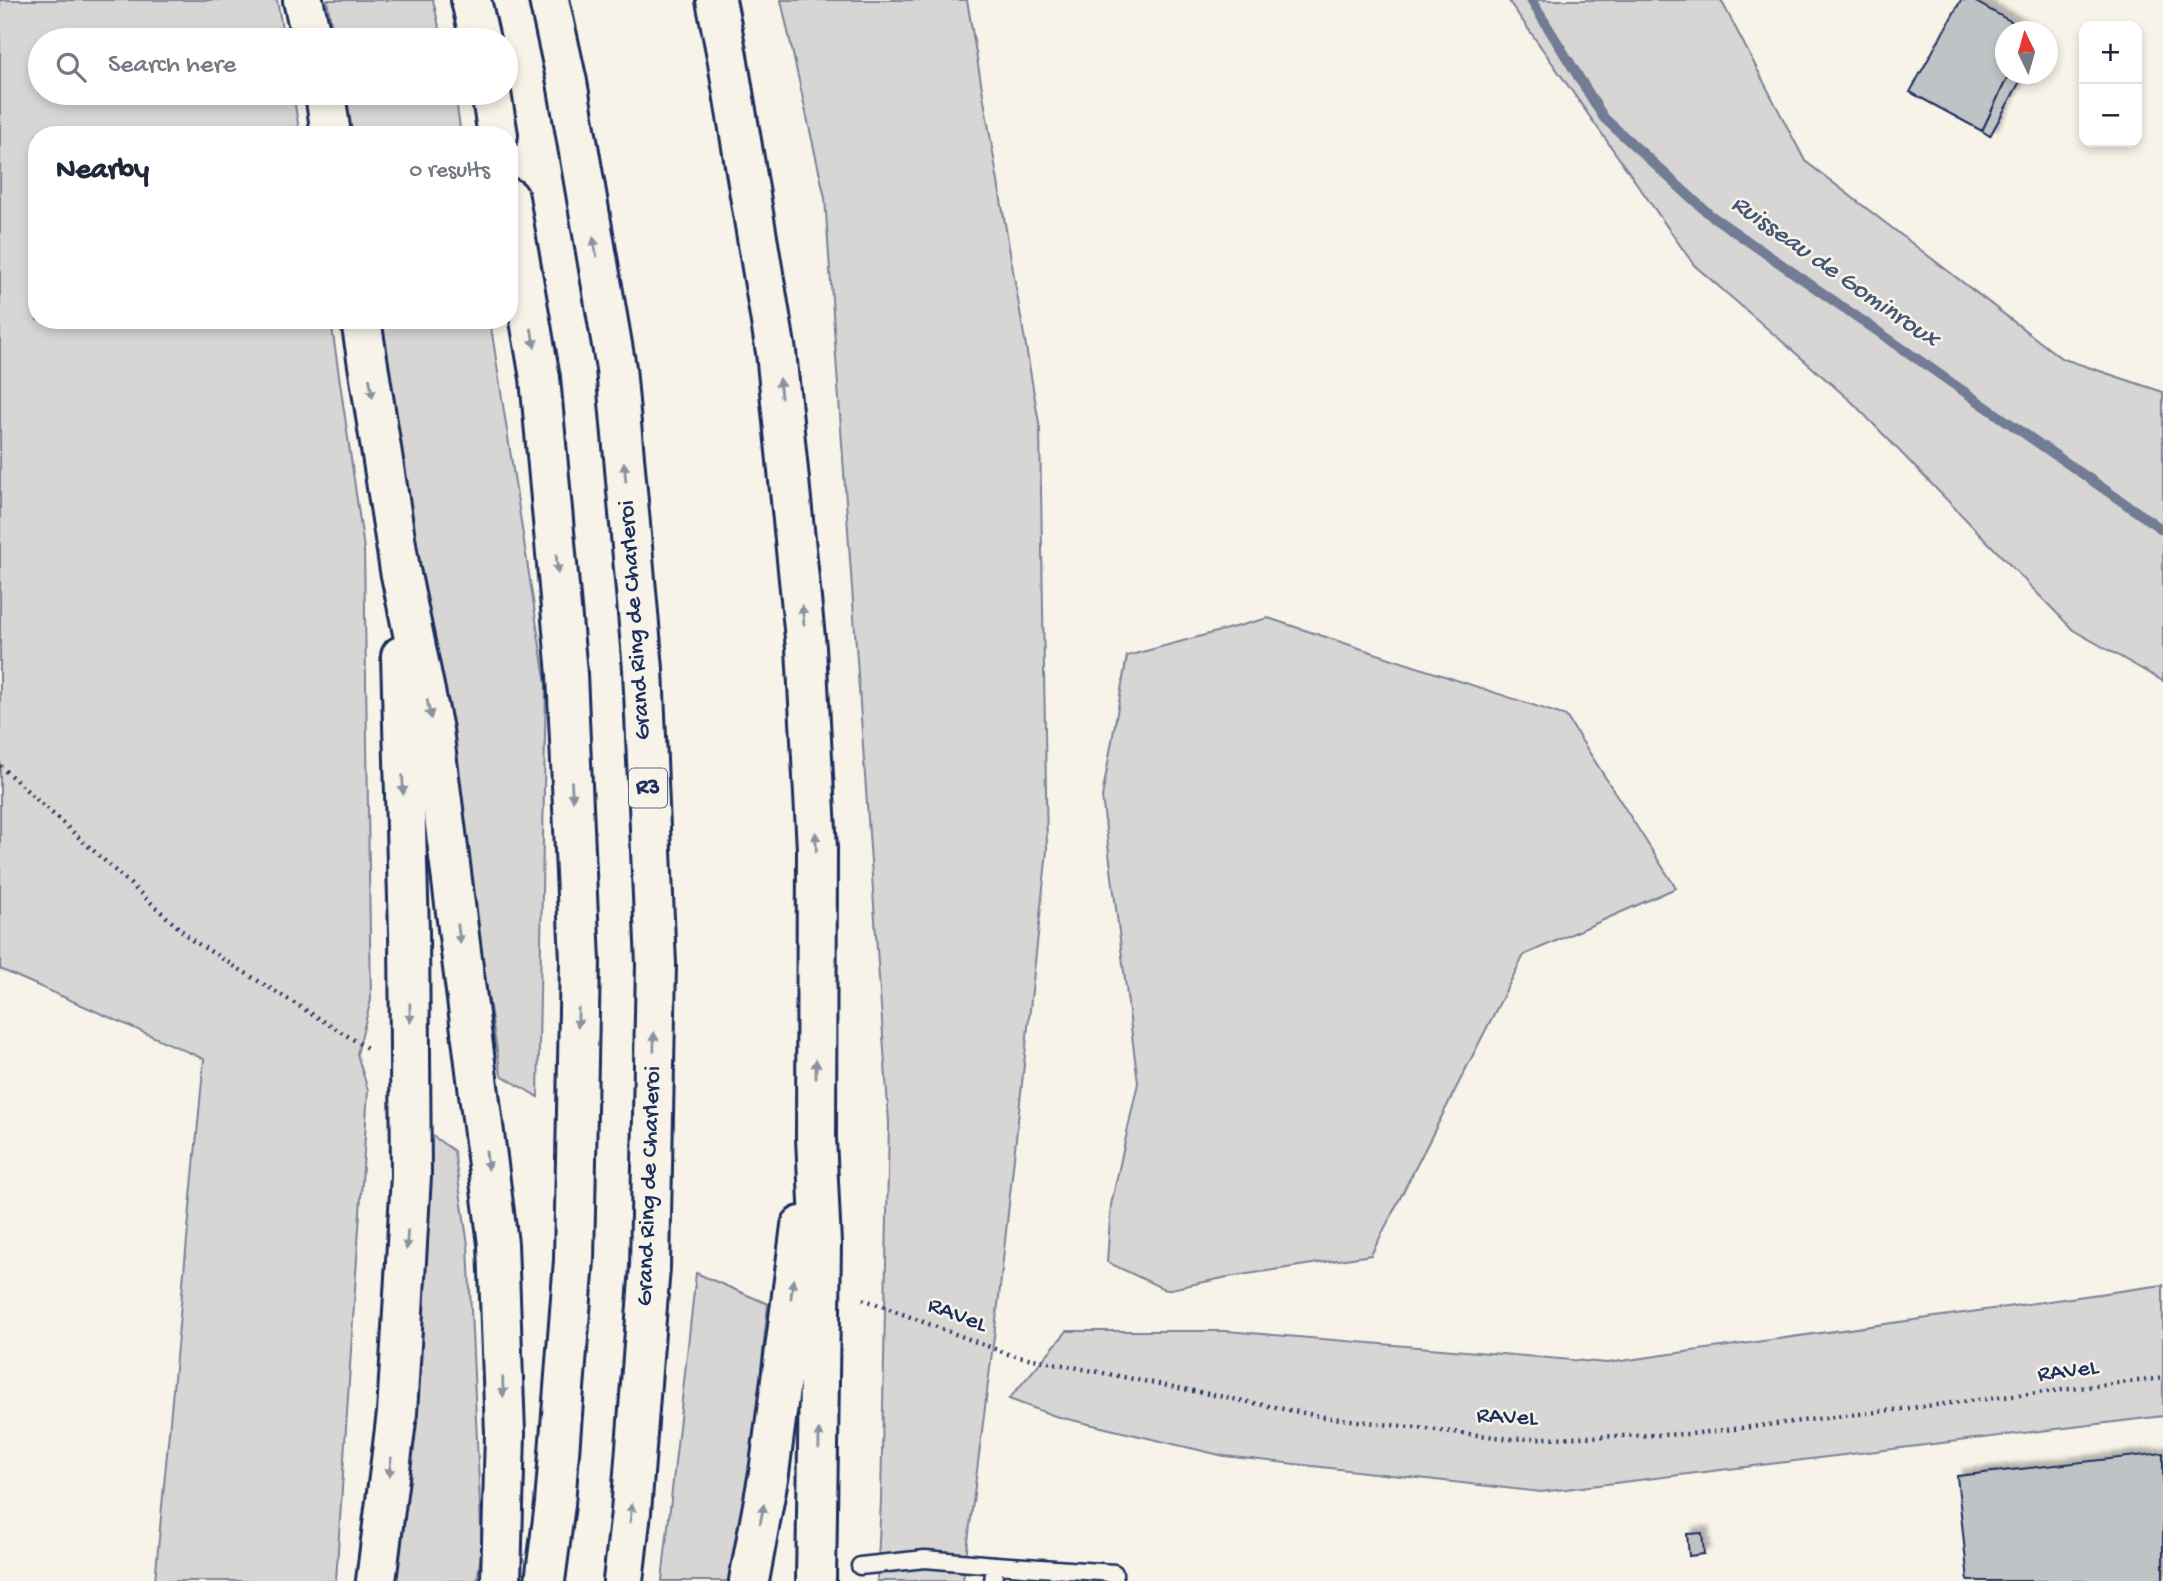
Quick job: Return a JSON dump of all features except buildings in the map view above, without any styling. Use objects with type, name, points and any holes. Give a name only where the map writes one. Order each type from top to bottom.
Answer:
[{"type":"highway","points":[[303,0],[309,28]]},
{"type":"highway","points":[[471,0],[477,28]]},
{"type":"highway","name":"Grand Ring de Charleroi","points":[[550,0],[567,82],[615,368],[643,669],[656,964],[650,1268],[623,1581]]},
{"type":"highway","points":[[716,0],[776,352],[806,648],[817,849],[816,1138],[821,1244],[816,1581]]},
{"type":"highway","points":[[326,105],[330,126]]},
{"type":"highway","points":[[493,105],[496,126]]},
{"type":"highway","points":[[518,250],[540,378],[567,674],[579,961],[574,1260],[555,1504],[545,1581]]},
{"type":"highway","points":[[362,329],[400,570],[433,730],[498,1244],[505,1433],[501,1581]]},
{"type":"highway","points":[[376,1581],[397,1413],[411,1176],[409,932],[401,731],[400,570]]},
{"type":"highway","points":[[749,1581],[769,1473],[797,1250],[816,1138]]},
{"type":"lane","points":[[860,1566],[925,1559],[994,1573],[1114,1573],[1114,1581]]},
{"type":"path","points":[[0,766],[192,940],[367,1048]]},
{"type":"path","name":"RAVeL","points":[[863,1299],[1007,1354],[1324,1417],[1512,1439],[1691,1434],[2163,1378]]},
{"type":"shaded area","points":[[0,0],[277,0],[282,28],[28,28],[28,105],[295,105],[298,126],[28,126],[28,329],[332,329],[364,549],[371,1000],[357,1054],[368,1090],[336,1581],[155,1581],[204,1059],[0,969]]},
{"type":"shaded area","points":[[327,0],[433,0],[439,28],[332,28]]},
{"type":"shaded area","points":[[781,0],[967,0],[1040,429],[1047,851],[999,1297],[963,1581],[877,1581],[889,1122],[825,198]]},
{"type":"shaded area","points":[[1508,0],[1721,0],[1805,161],[2061,358],[2163,392],[2163,681],[2073,630],[1852,402],[1694,265]]},
{"type":"shaded area","points":[[344,105],[457,105],[460,126],[348,126]]},
{"type":"shaded area","points":[[379,329],[491,329],[546,685],[538,1097],[501,1075]]},
{"type":"shaded area","points":[[1268,618],[1566,716],[1676,888],[1524,955],[1371,1255],[1228,1277],[1166,1290],[1107,1262],[1111,1205],[1138,1083],[1102,797],[1127,656]]},
{"type":"shaded area","points":[[427,1132],[454,1151],[468,1245],[482,1549],[477,1581],[393,1581],[400,1549],[417,1363]]},
{"type":"shaded area","points":[[696,1273],[768,1304],[749,1481],[730,1581],[662,1581]]},
{"type":"shaded area","points":[[2163,1285],[2163,1416],[1541,1492],[1224,1456],[1055,1416],[1009,1399],[1067,1331],[1227,1331],[1607,1363]]},
{"type":"waterway","name":"Ruisseau de Gominroux","points":[[1531,0],[1604,118],[1709,214],[2163,530]]}]
